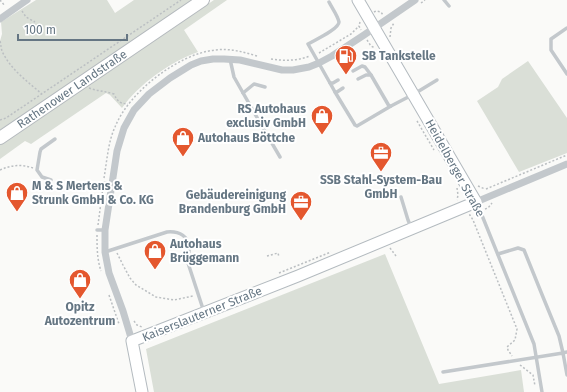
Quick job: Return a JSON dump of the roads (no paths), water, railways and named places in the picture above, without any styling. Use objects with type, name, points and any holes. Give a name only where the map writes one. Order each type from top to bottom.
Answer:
[{"type":"main road","name":"Rathenower Landstraße","points":[[0,138],[203,0]]},
{"type":"street","points":[[0,18],[27,0]]},
{"type":"street","name":"Heidelberger Straße","points":[[358,0],[476,202]]},
{"type":"street","name":"Kaiserslauterner Straße","points":[[415,0],[375,28],[364,39],[309,67],[293,70],[282,70],[240,60],[213,59],[201,61],[191,65],[170,78],[141,101],[124,128],[117,151],[105,230],[105,252],[110,273],[132,341],[298,276],[476,202]]},
{"type":"street","points":[[476,202],[567,164]]},
{"type":"street","points":[[132,341],[142,392]]},
{"type":"lane","points":[[444,0],[448,6]]},
{"type":"lane","points":[[329,2],[339,24],[332,31],[308,44],[355,125],[357,126],[437,80]]},
{"type":"lane","points":[[567,28],[551,39],[551,50],[567,74]]},
{"type":"lane","points":[[230,59],[234,77],[280,157]]},
{"type":"lane","points":[[353,71],[362,66],[365,67],[389,106],[391,106]]},
{"type":"lane","points":[[358,79],[366,75],[370,75]]},
{"type":"lane","points":[[330,83],[338,80]]},
{"type":"lane","points":[[243,93],[254,84],[264,86]]},
{"type":"lane","points":[[335,92],[343,88]]},
{"type":"lane","points":[[51,180],[42,177],[37,170],[41,148],[55,139]]},
{"type":"lane","points":[[104,183],[112,184]]},
{"type":"lane","points":[[401,196],[412,228]]},
{"type":"lane","name":"Heidelberger Straße","points":[[476,202],[534,344],[542,392]]},
{"type":"lane","points":[[97,230],[105,230]]},
{"type":"lane","points":[[105,252],[167,232],[175,231],[181,233],[189,243],[190,249],[187,258],[204,312]]},
{"type":"lane","points":[[498,254],[518,248],[524,250],[560,336],[565,353],[567,374]]},
{"type":"lane","points":[[443,372],[565,353]]},
{"type":"place","name":"SB Tankstelle","points":[[346,76]]},
{"type":"place","name":"RS Autohaus exclusiv GmbH","points":[[322,136]]},
{"type":"place","name":"Autohaus Böttche","points":[[183,158]]},
{"type":"place","name":"SSB Stahl-System-Bau GmbH","points":[[381,172]]},
{"type":"place","name":"M & S Mertens & Strunk GmbH & Co. KG","points":[[17,212]]},
{"type":"place","name":"Gebäudereinigung Brandenburg GmbH","points":[[301,222]]},
{"type":"place","name":"Autohaus Brüggemann","points":[[155,270]]},
{"type":"place","name":"Opitz Autozentrum","points":[[80,300]]}]
